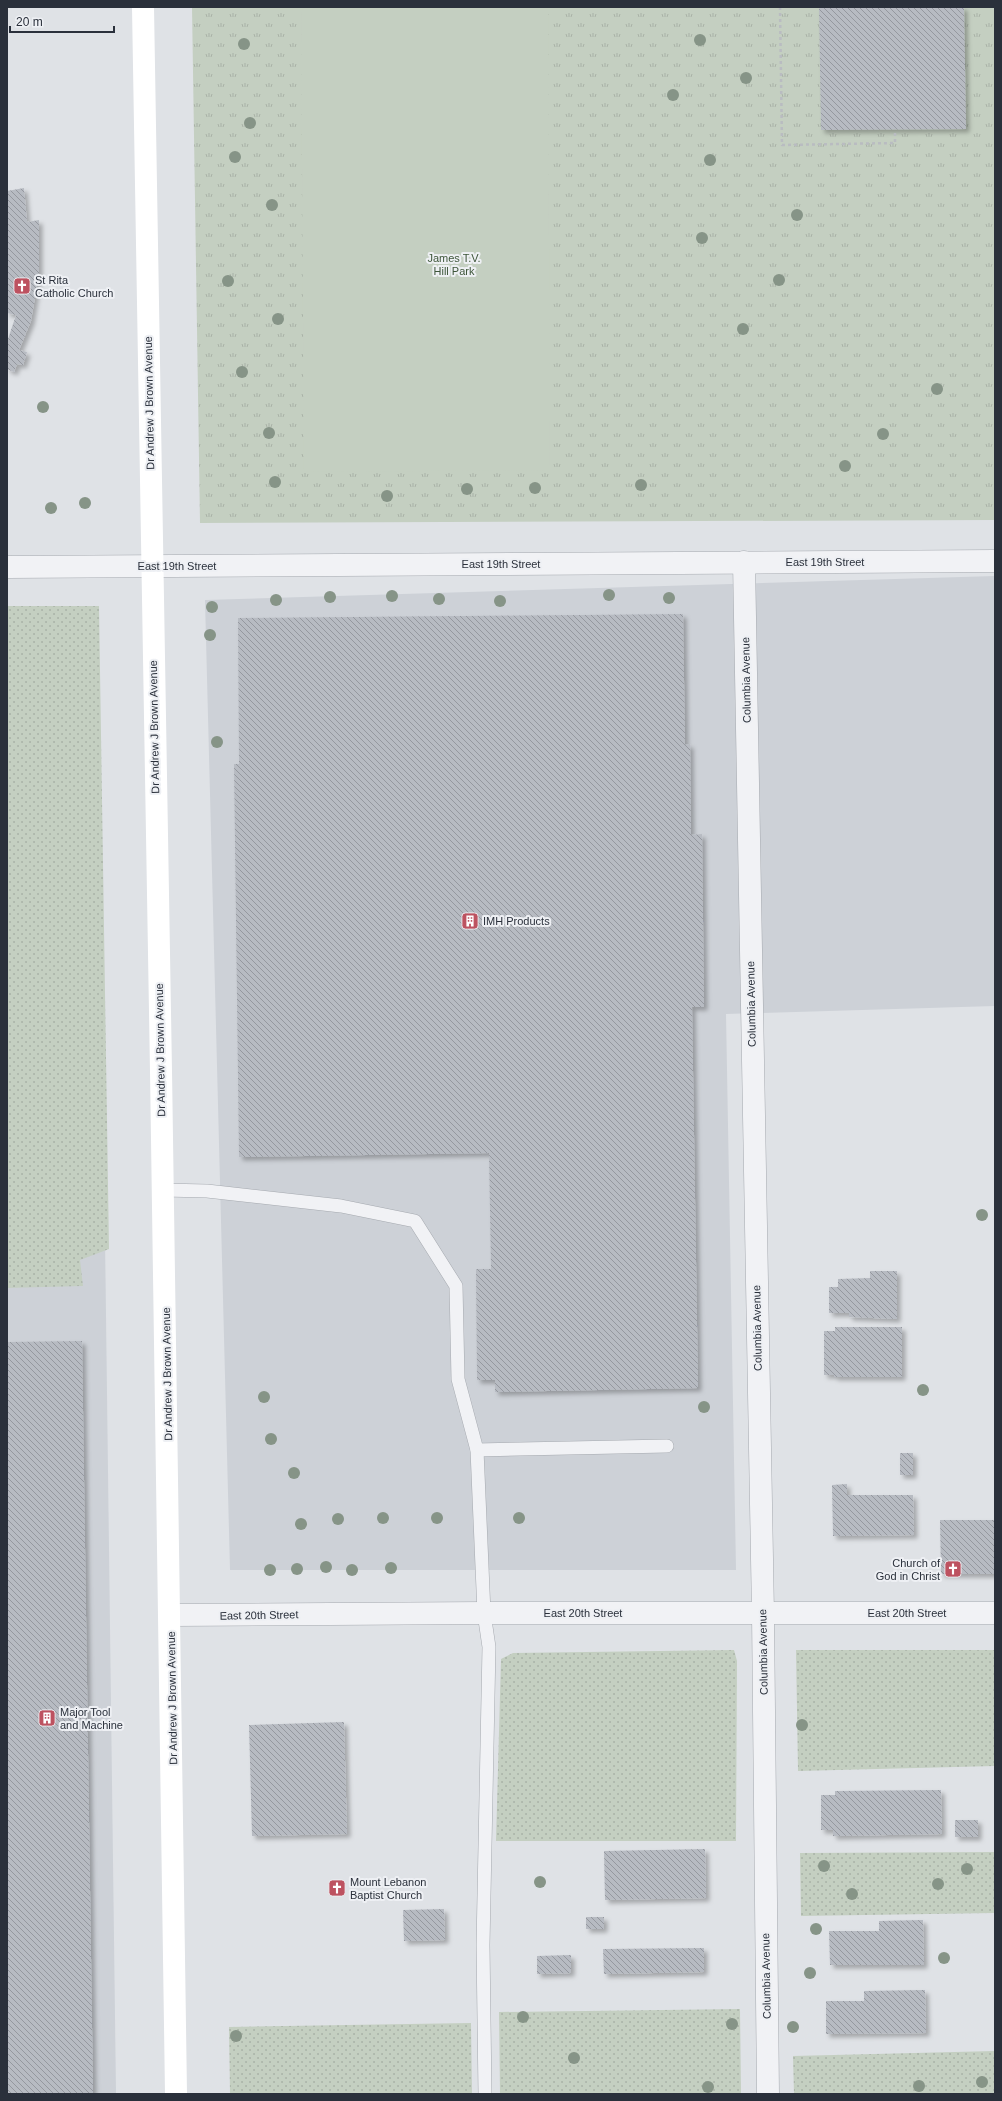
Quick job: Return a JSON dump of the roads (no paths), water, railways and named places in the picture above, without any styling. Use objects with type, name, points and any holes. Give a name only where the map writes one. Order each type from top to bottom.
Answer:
[{"type":"main road","name":"Dr Andrew J Brown Avenue","points":[[142,7],[151,566],[172,1615],[176,2094]]},
{"type":"street","name":"East 19th Street","points":[[7,567],[995,561]]},
{"type":"street","name":"Columbia Avenue","points":[[744,562],[763,1614],[768,2094]]},
{"type":"street","name":"East 20th Street","points":[[172,1615],[484,1612],[763,1614],[995,1613]]},
{"type":"lane","points":[[163,1190],[207,1191],[341,1206],[414,1221],[456,1286],[458,1379],[477,1450],[484,1612],[489,1647],[483,1945],[485,2094]]},
{"type":"lane","points":[[477,1450],[667,1446]]},
{"type":"place","name":"St Rita Catholic Church","points":[[22,286]]},
{"type":"place","name":"IMH Products","points":[[470,921]]},
{"type":"place","name":"Church of God in Christ","points":[[953,1569]]},
{"type":"place","name":"Major Tool and Machine","points":[[47,1718]]},
{"type":"place","name":"Mount Lebanon Baptist Church","points":[[337,1888]]},
{"type":"park label","name":"James T.V. Hill Park","points":[[454,264]]}]
